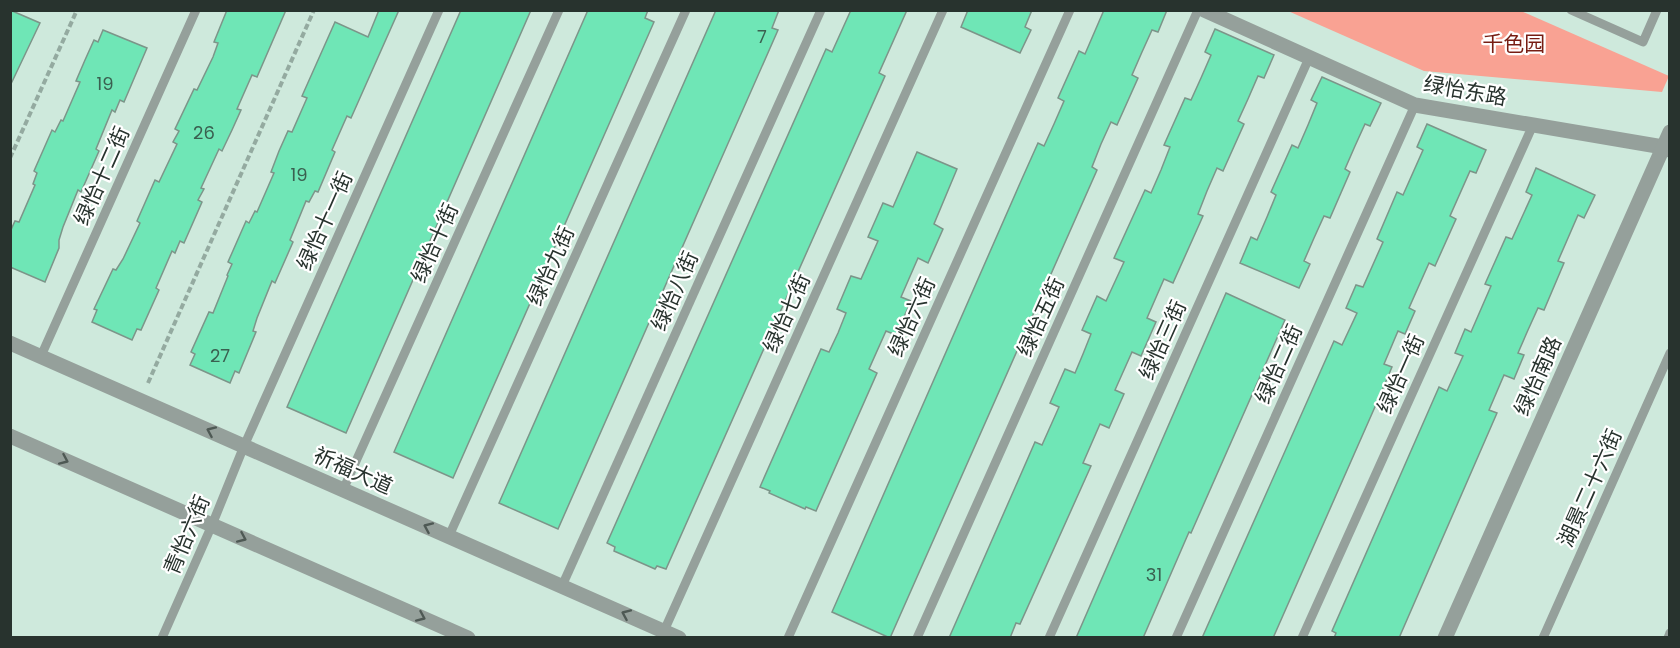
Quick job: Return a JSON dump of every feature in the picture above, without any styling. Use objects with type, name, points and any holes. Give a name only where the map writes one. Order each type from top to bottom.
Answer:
[{"type":"street","name":"绿怡东路","points":[[1204,10],[1415,105],[1666,148]]},
{"type":"street","name":"绿怡南路","points":[[1445,638],[1666,148],[1670,132]]},
{"type":"street","name":"祈福大道","points":[[10,343],[679,638]]},
{"type":"street","points":[[10,436],[468,638]]},
{"type":"lane","name":"绿怡十二街","points":[[40,356],[196,10]]},
{"type":"lane","name":"绿怡十一街","points":[[244,446],[439,10]]},
{"type":"lane","name":"绿怡十街","points":[[343,490],[559,10]]},
{"type":"lane","name":"绿怡九街","points":[[449,536],[686,10]]},
{"type":"lane","name":"绿怡八街","points":[[562,586],[821,10]]},
{"type":"lane","name":"绿怡七街","points":[[664,631],[943,10]]},
{"type":"lane","name":"绿怡六街","points":[[788,638],[1070,10]]},
{"type":"lane","name":"绿怡五街","points":[[917,638],[1198,10]]},
{"type":"lane","points":[[1571,10],[1643,42],[1657,10]]},
{"type":"lane","name":"绿怡三街","points":[[1049,638],[1309,58]]},
{"type":"lane","name":"绿怡二街","points":[[1176,638],[1415,105]]},
{"type":"lane","name":"绿怡一街","points":[[1302,638],[1533,125]]},
{"type":"lane","name":"湖景二十六街","points":[[1543,638],[1670,352]]},
{"type":"lane","name":"青怡六街","points":[[162,638],[244,446]]},
{"type":"path","points":[[10,158],[77,10]]},
{"type":"path","points":[[140,400],[314,10]]},
{"type":"green space","name":"千色园","points":[[1288,11],[1521,11],[1669,76],[1662,92],[1424,71]]},
{"type":"building","points":[[10,10],[40,23],[10,86]]},
{"type":"building","points":[[227,10],[286,10],[257,77],[252,75],[237,109],[241,110],[222,151],[219,149],[201,188],[204,189],[198,200],[202,202],[184,243],[180,241],[175,253],[172,251],[156,288],[159,290],[141,330],[137,329],[132,340],[92,322],[97,310],[94,309],[113,269],[116,270],[123,259],[140,223],[137,221],[155,180],[159,182],[177,144],[173,142],[179,131],[175,129],[194,89],[197,90],[213,57],[218,43],[214,42]]},
{"type":"building","points":[[379,10],[399,10],[351,118],[347,116],[332,150],[335,152],[318,192],[315,191],[309,202],[306,201],[290,240],[293,242],[275,283],[272,281],[257,318],[253,331],[256,332],[239,373],[235,371],[230,383],[190,365],[195,354],[191,352],[209,312],[213,313],[228,276],[232,264],[228,262],[246,221],[249,223],[255,211],[257,212],[274,173],[271,172],[279,151],[288,131],[292,132],[307,98],[302,96],[335,22],[368,37]]},
{"type":"building","points":[[461,10],[531,10],[346,433],[287,407]]},
{"type":"building","points":[[588,10],[648,10],[645,18],[654,22],[453,478],[394,452]]},
{"type":"building","points":[[716,10],[779,10],[772,28],[778,30],[558,529],[499,503]]},
{"type":"building","points":[[851,10],[907,10],[879,73],[885,76],[666,569],[657,566],[655,569],[614,551],[615,547],[607,543],[826,49],[832,52]]},
{"type":"building","points":[[968,10],[1032,10],[1025,27],[1031,30],[1020,53],[961,27]]},
{"type":"building","points":[[1104,10],[1167,10],[1158,32],[1152,30],[1132,75],[1138,78],[1117,125],[1111,122],[1101,144],[1092,167],[1097,170],[890,638],[832,612],[1038,143],[1044,146],[1054,124],[1064,101],[1058,98],[1079,51],[1085,54]]},
{"type":"building","points":[[1215,29],[1274,55],[1264,78],[1258,76],[1238,121],[1244,124],[1223,171],[1217,168],[1198,214],[1203,216],[1173,283],[1164,279],[1147,318],[1156,322],[1141,356],[1132,352],[1115,390],[1124,394],[1109,428],[1100,424],[1083,463],[1091,466],[1020,624],[1016,623],[1010,638],[949,638],[1035,442],[1042,445],[1059,407],[1050,403],[1065,369],[1075,373],[1091,334],[1082,330],[1097,296],[1106,301],[1124,262],[1114,258],[1145,190],[1151,193],[1170,147],[1164,145],[1185,98],[1191,100],[1211,55],[1205,52]]},
{"type":"building","points":[[103,30],[147,48],[124,102],[120,100],[115,112],[112,110],[96,149],[99,151],[81,192],[78,190],[63,227],[59,248],[45,282],[10,267],[10,232],[15,221],[19,222],[35,185],[33,184],[37,173],[34,171],[52,130],[55,132],[61,120],[63,121],[80,82],[76,81],[85,60],[94,40],[98,42]]},
{"type":"building","points":[[1322,77],[1381,103],[1370,126],[1365,124],[1355,146],[1345,169],[1350,172],[1330,218],[1324,216],[1314,238],[1304,261],[1310,264],[1299,288],[1240,263],[1251,237],[1257,240],[1276,195],[1271,192],[1292,145],[1298,148],[1317,103],[1311,100]]},
{"type":"building","points":[[1427,124],[1486,150],[1476,173],[1470,171],[1450,216],[1456,219],[1435,266],[1429,263],[1409,308],[1415,311],[1405,334],[1398,331],[1384,364],[1392,367],[1378,400],[1273,638],[1202,638],[1334,341],[1342,345],[1357,313],[1346,308],[1356,285],[1363,287],[1383,242],[1377,239],[1397,192],[1403,195],[1423,150],[1417,147]]},
{"type":"building","points":[[917,152],[957,169],[934,224],[943,229],[928,263],[918,258],[901,297],[911,301],[896,335],[886,331],[869,369],[877,373],[816,511],[806,507],[805,509],[760,487],[821,349],[829,352],[838,333],[846,313],[837,309],[851,276],[861,279],[878,241],[868,237],[883,203],[893,207]]},
{"type":"building","points":[[1536,168],[1595,195],[1584,218],[1578,215],[1558,261],[1564,263],[1544,310],[1538,308],[1518,353],[1524,355],[1514,379],[1504,375],[1489,410],[1497,413],[1399,638],[1334,638],[1336,633],[1332,631],[1439,387],[1447,391],[1463,356],[1455,353],[1465,329],[1471,332],[1491,286],[1485,284],[1506,237],[1512,239],[1532,195],[1526,192]]},
{"type":"building","points":[[1226,293],[1285,320],[1143,638],[1076,638]]}]
